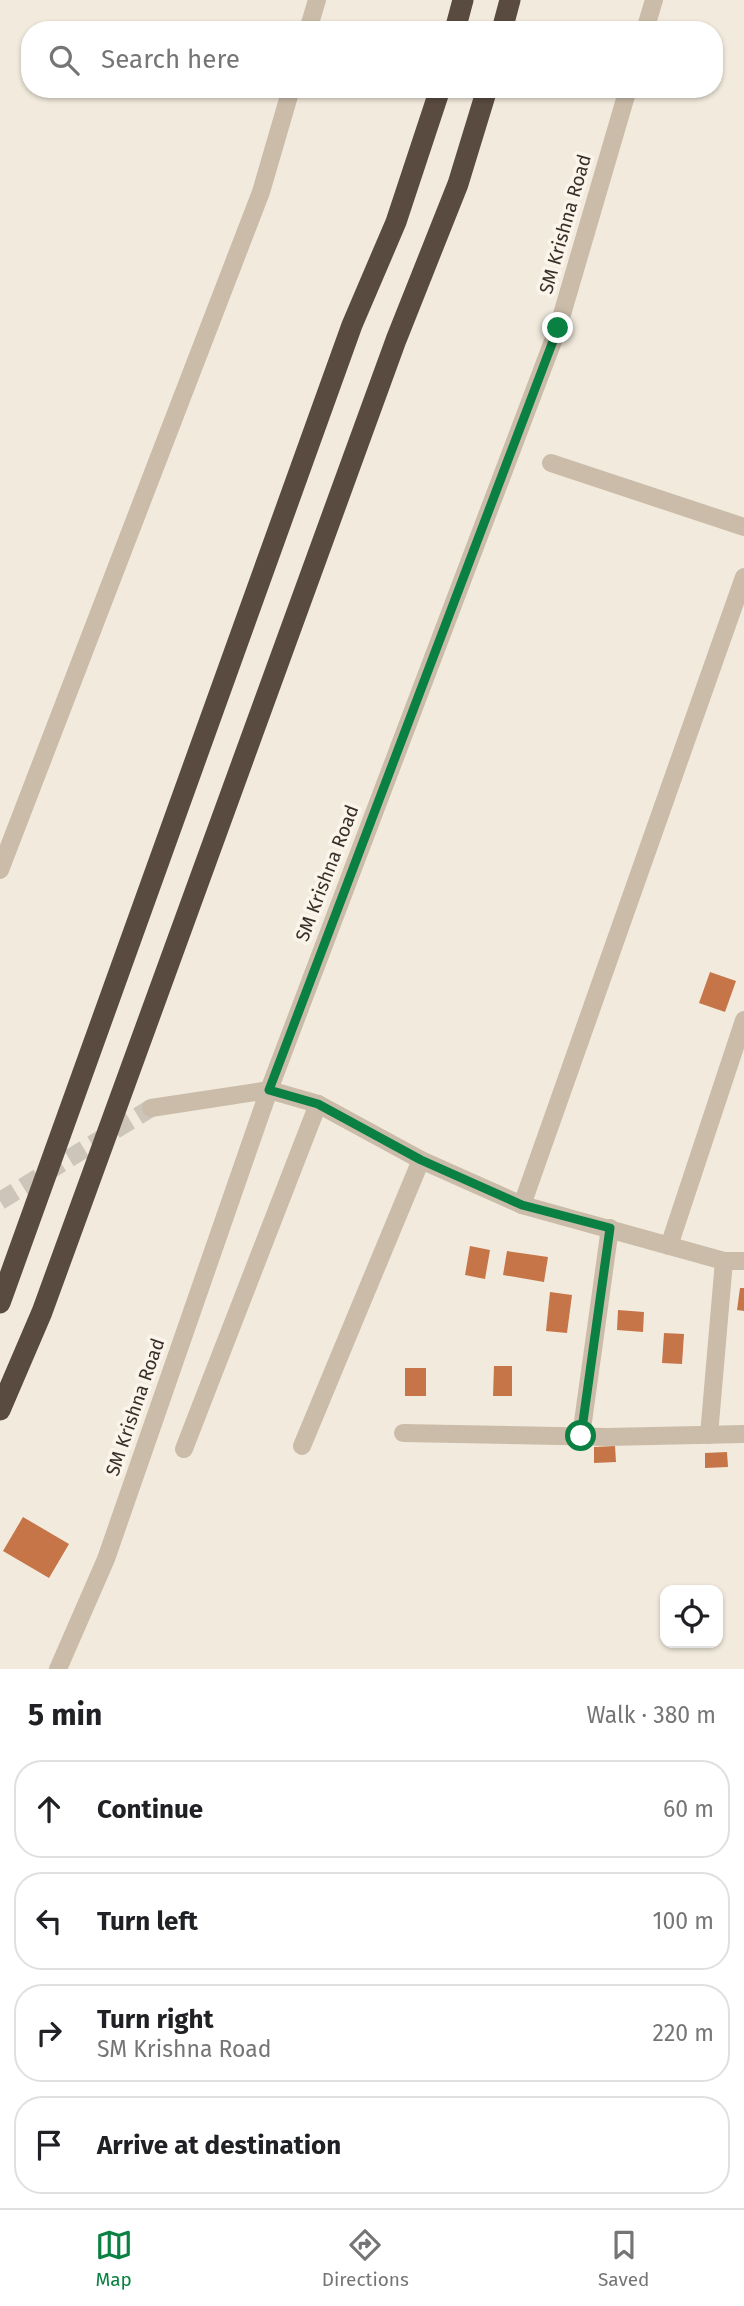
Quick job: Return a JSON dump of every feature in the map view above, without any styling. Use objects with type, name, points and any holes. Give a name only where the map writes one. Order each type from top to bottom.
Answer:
[{"type":"highway","points":[[457,21],[463,0]]},
{"type":"highway","points":[[504,21],[510,0]]},
{"type":"highway","points":[[0,1303],[352,325],[406,196],[437,98]]},
{"type":"highway","points":[[0,1410],[42,1312],[396,340],[442,228],[483,98]]},
{"type":"street","points":[[311,21],[317,0]]},
{"type":"street","points":[[648,21],[654,0]]},
{"type":"street","points":[[0,870],[261,192],[288,98]]},
{"type":"street","name":"SM Krishna Road","points":[[58,1669],[106,1559],[269,1090],[558,328],[625,98]]},
{"type":"street","points":[[551,463],[744,527]]},
{"type":"street","points":[[522,1205],[744,577]]},
{"type":"street","points":[[669,1246],[744,1020]]},
{"type":"street","points":[[151,1108],[269,1090],[318,1104],[421,1160],[522,1205],[724,1261],[744,1261]]},
{"type":"street","points":[[184,1449],[318,1104]]},
{"type":"street","points":[[302,1446],[421,1160]]},
{"type":"street","points":[[581,1436],[610,1228]]},
{"type":"street","points":[[709,1435],[724,1261]]},
{"type":"street","points":[[403,1433],[581,1436],[744,1434]]},
{"type":"building","points":[[710,972],[736,981],[725,1012],[699,1003]]},
{"type":"building","points":[[470,1246],[490,1250],[485,1279],[465,1275]]},
{"type":"building","points":[[507,1251],[548,1257],[544,1282],[503,1275]]},
{"type":"building","points":[[740,1288],[744,1288],[744,1311],[737,1310]]},
{"type":"building","points":[[550,1292],[572,1295],[567,1333],[546,1331]]},
{"type":"building","points":[[618,1310],[644,1312],[643,1332],[617,1330]]},
{"type":"building","points":[[664,1333],[684,1334],[682,1364],[662,1363]]},
{"type":"building","points":[[494,1366],[512,1366],[512,1396],[493,1396]]},
{"type":"building","points":[[405,1368],[426,1368],[426,1396],[405,1396]]},
{"type":"building","points":[[615,1446],[616,1462],[594,1463],[594,1447]]},
{"type":"building","points":[[727,1452],[728,1467],[705,1468],[705,1453]]},
{"type":"building","points":[[23,1517],[69,1544],[49,1578],[3,1551]]},
{"type":"tunnel","points":[[0,1201],[151,1108]]},
{"type":"route","points":[[558,328],[269,1090],[318,1104],[421,1160],[522,1205],[610,1228],[581,1436]]}]
